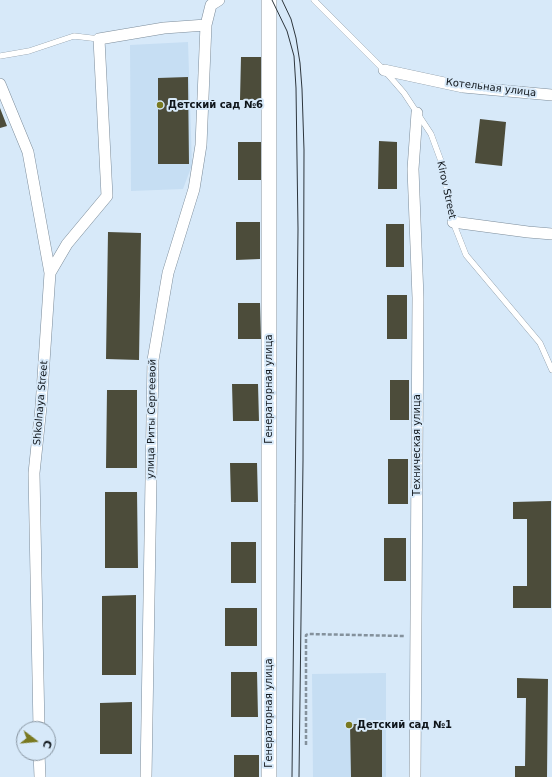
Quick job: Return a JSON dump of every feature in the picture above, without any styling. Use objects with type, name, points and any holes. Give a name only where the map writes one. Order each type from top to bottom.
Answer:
[{"type":"main road","name":"Генераторная улица","points":[[269,0],[269,777]]},
{"type":"street","name":"улица Риты Сергеевой","points":[[146,777],[153,360],[168,273],[194,189],[201,145],[206,25],[212,2]]},
{"type":"street","points":[[50,273],[67,244],[107,196],[99,39],[164,28],[206,25]]},
{"type":"street","name":"Котельная улица","points":[[384,70],[463,87],[552,95]]},
{"type":"street","name":"Shkolnaya Street","points":[[0,84],[28,152],[50,273],[41,407],[34,473],[39,721]]},
{"type":"street","name":"Техническая улица","points":[[415,777],[418,298],[413,169],[417,113]]},
{"type":"street","points":[[453,222],[552,234]]},
{"type":"street","points":[[39,761],[40,777]]},
{"type":"lane","name":"Kirov Street","points":[[314,0],[384,70],[404,93],[431,134],[441,161],[453,222],[466,255],[540,343],[552,370]]},
{"type":"lane","points":[[0,56],[29,51],[74,36],[99,39]]},
{"type":"path","points":[[306,745],[306,635],[416,636]]},
{"type":"shaded area","name":"Детский сад №6","points":[[188,42],[192,165],[183,189],[131,191],[130,45]]},
{"type":"shaded area","name":"Детский сад №1","points":[[386,673],[386,777],[313,777],[312,674]]},
{"type":"building","points":[[241,57],[263,57],[262,100],[240,100]]},
{"type":"building","points":[[188,77],[189,164],[158,164],[158,78]]},
{"type":"building","points":[[0,108],[7,126],[0,128]]},
{"type":"building","points":[[480,119],[506,122],[502,166],[475,163]]},
{"type":"building","points":[[379,141],[397,142],[397,189],[378,189]]},
{"type":"building","points":[[238,142],[262,142],[262,180],[238,180]]},
{"type":"building","points":[[236,222],[260,222],[260,259],[236,260]]},
{"type":"building","points":[[386,224],[404,224],[404,267],[386,267]]},
{"type":"building","points":[[108,232],[141,233],[139,360],[106,359]]},
{"type":"building","points":[[387,295],[407,295],[407,339],[387,339]]},
{"type":"building","points":[[238,303],[260,303],[261,339],[238,339]]},
{"type":"building","points":[[390,380],[409,380],[409,420],[390,420]]},
{"type":"building","points":[[232,384],[258,384],[259,421],[233,421]]},
{"type":"building","points":[[107,390],[137,390],[137,468],[106,468]]},
{"type":"building","points":[[388,459],[408,459],[408,504],[388,504]]},
{"type":"building","points":[[230,463],[257,463],[258,502],[231,502]]},
{"type":"building","points":[[105,492],[137,492],[138,568],[105,568]]},
{"type":"building","points":[[551,501],[551,608],[513,608],[513,586],[527,586],[527,519],[513,519],[513,502]]},
{"type":"building","points":[[384,538],[406,538],[406,581],[384,581]]},
{"type":"building","points":[[231,542],[256,542],[256,583],[231,583]]},
{"type":"building","points":[[136,595],[136,675],[102,675],[102,596]]},
{"type":"building","points":[[225,608],[257,608],[257,646],[225,646]]},
{"type":"building","points":[[231,672],[257,672],[258,717],[231,717]]},
{"type":"building","points":[[517,678],[548,679],[547,777],[515,777],[515,766],[525,766],[526,698],[517,698]]},
{"type":"building","points":[[132,702],[132,754],[100,754],[100,703]]},
{"type":"building","name":"Детский сад №1","points":[[350,724],[382,724],[382,777],[351,777]]},
{"type":"building","points":[[234,755],[259,755],[259,777],[234,777]]},
{"type":"tram line","points":[[272,0],[287,31],[294,56],[296,88],[298,229],[292,777]]},
{"type":"tram line","points":[[282,0],[291,19],[300,63],[304,150],[303,461],[299,777]]},
{"type":"place","name":"Детский сад №6","points":[[160,105]]},
{"type":"place","name":"Детский сад №1","points":[[349,725]]}]
